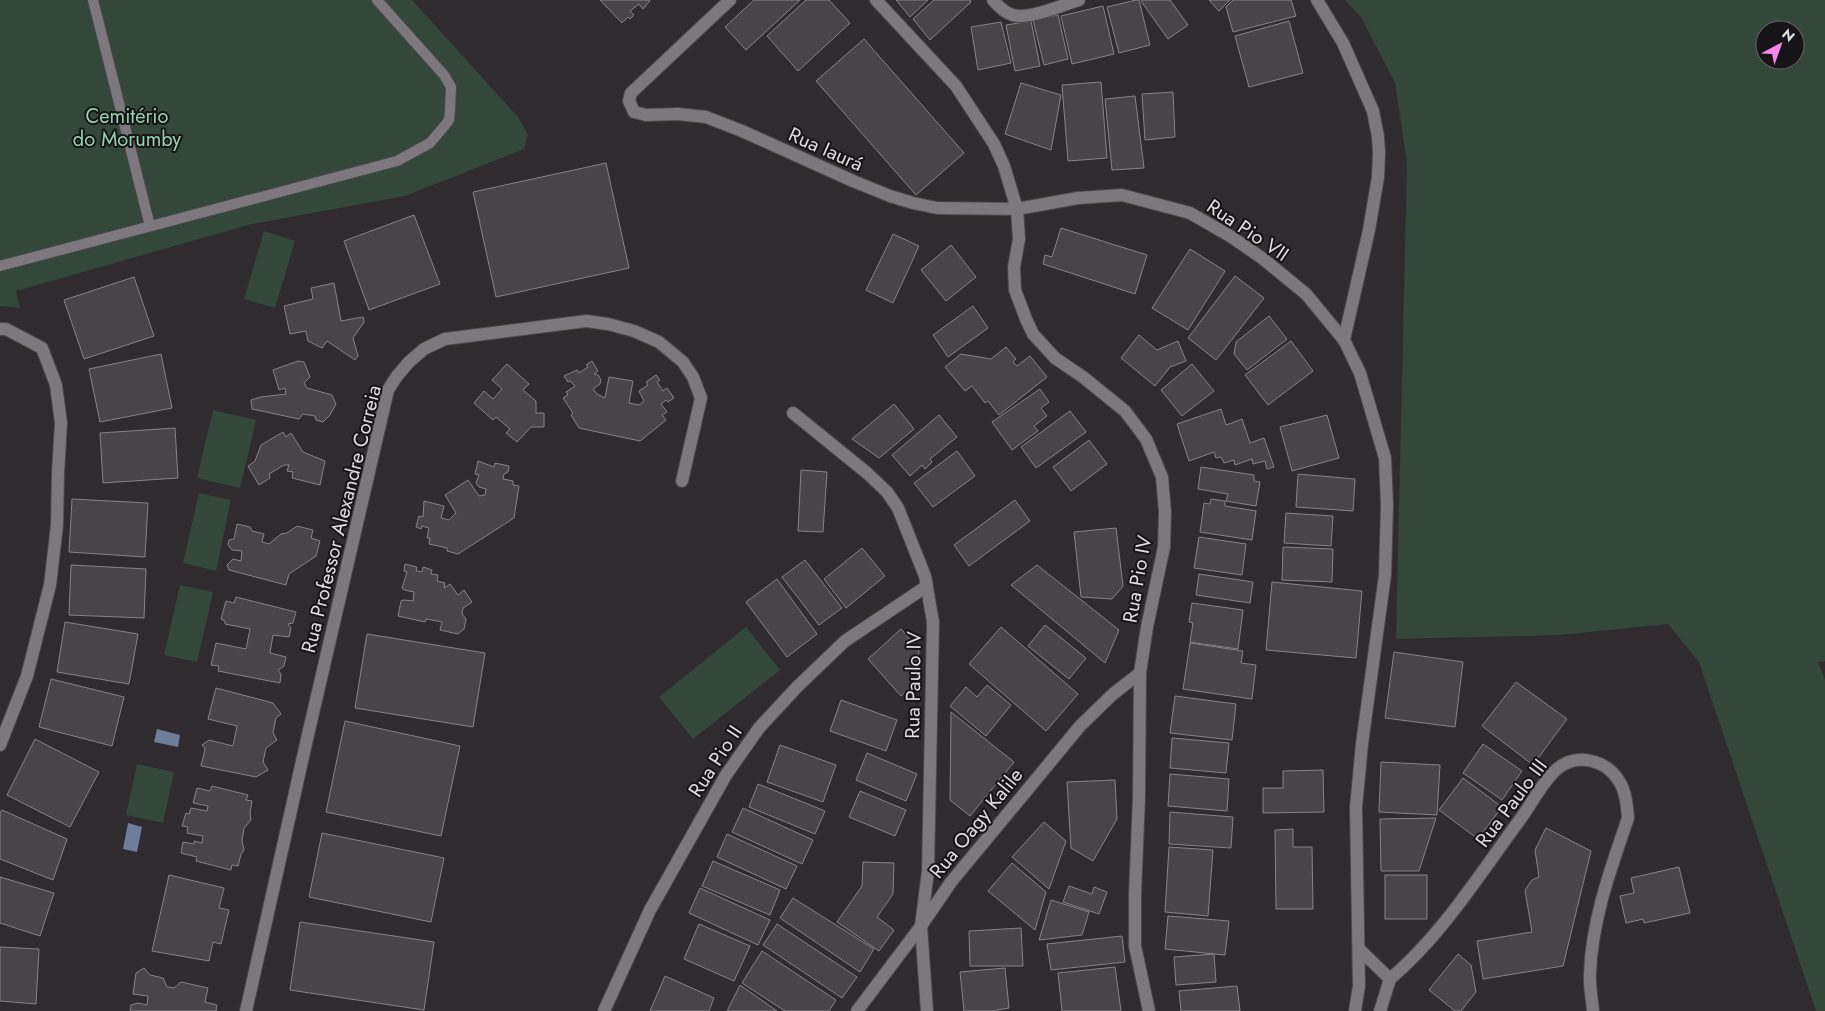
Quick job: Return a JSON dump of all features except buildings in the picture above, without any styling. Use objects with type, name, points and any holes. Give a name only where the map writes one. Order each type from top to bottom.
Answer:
[{"type":"street","name":"Rua Iaurá","points":[[730,0],[635,88],[631,93],[630,101],[634,112],[640,114],[706,117],[853,181],[913,203],[937,208],[1017,209]]},
{"type":"street","name":"Rua Pio IV","points":[[876,0],[939,66],[965,98],[994,144],[1004,166],[1017,209],[1018,239],[1014,267],[1015,290],[1033,334],[1055,358],[1125,410],[1146,439],[1162,477],[1165,512],[1164,547],[1147,627],[1140,673],[1135,946],[1149,1011]]},
{"type":"street","points":[[994,0],[999,7],[1011,15],[1024,16],[1079,0]]},
{"type":"street","points":[[1317,0],[1343,43],[1352,63],[1373,111],[1378,137],[1378,177],[1371,221],[1344,340]]},
{"type":"street","name":"Rua Pio VII","points":[[1017,209],[1078,198],[1122,194],[1190,213],[1230,236],[1262,258],[1306,294],[1344,340],[1360,373],[1385,458],[1387,505],[1385,575],[1362,744],[1356,806],[1359,986],[1355,1011]]},
{"type":"street","name":"Rua Professor Alexandre Correia","points":[[246,1011],[388,390],[397,376],[424,349],[445,339],[586,321],[608,324],[634,331],[659,342],[683,362],[693,377],[701,398],[682,481]]},
{"type":"street","points":[[0,329],[6,329],[42,348],[56,384],[61,423],[57,525],[50,585],[27,676],[0,745]]},
{"type":"street","name":"Rua Paulo IV","points":[[793,413],[867,473],[886,492],[898,508],[925,576],[933,622],[928,871],[921,926],[927,1011]]},
{"type":"street","name":"Rua Pio II","points":[[604,1011],[650,910],[726,775],[759,728],[797,687],[845,641],[927,586]]},
{"type":"street","name":"Rua Oagy Kalile","points":[[857,1011],[921,926],[951,882],[1080,726],[1113,694],[1140,673]]},
{"type":"street","name":"Rua Paulo III","points":[[1390,979],[1438,931],[1524,815],[1546,781],[1568,762],[1585,759],[1598,762],[1619,781],[1627,802],[1628,818],[1601,903],[1594,934],[1590,974],[1593,1011]]},
{"type":"street","points":[[1359,949],[1390,979],[1380,1011]]},
{"type":"lane","points":[[93,0],[150,226]]},
{"type":"lane","points":[[0,266],[397,161],[434,139],[449,120],[451,100],[449,83],[402,26],[377,0]]},
{"type":"green space","name":"Cemitério do Morumby","points":[[0,0],[412,0],[517,116],[528,134],[524,149],[405,196],[252,224],[16,291],[20,308],[0,306]]},
{"type":"green space","points":[[1345,0],[1825,0],[1825,661],[1818,662],[1825,680],[1825,1011],[1816,1011],[1699,662],[1668,624],[1560,635],[1396,639],[1407,163],[1395,83],[1361,17]]},
{"type":"green space","points":[[264,231],[295,241],[275,308],[244,299]]},
{"type":"green space","points":[[213,410],[256,420],[240,488],[197,478]]},
{"type":"green space","points":[[199,493],[231,500],[216,571],[183,563]]},
{"type":"green space","points":[[180,585],[213,592],[197,662],[164,655]]},
{"type":"green space","points":[[746,627],[780,670],[693,739],[659,697]]},
{"type":"green space","points":[[137,764],[174,772],[163,823],[126,815]]},
{"type":"water","points":[[157,729],[180,735],[178,747],[154,742]]},
{"type":"water","points":[[128,823],[142,827],[137,852],[123,849]]}]
